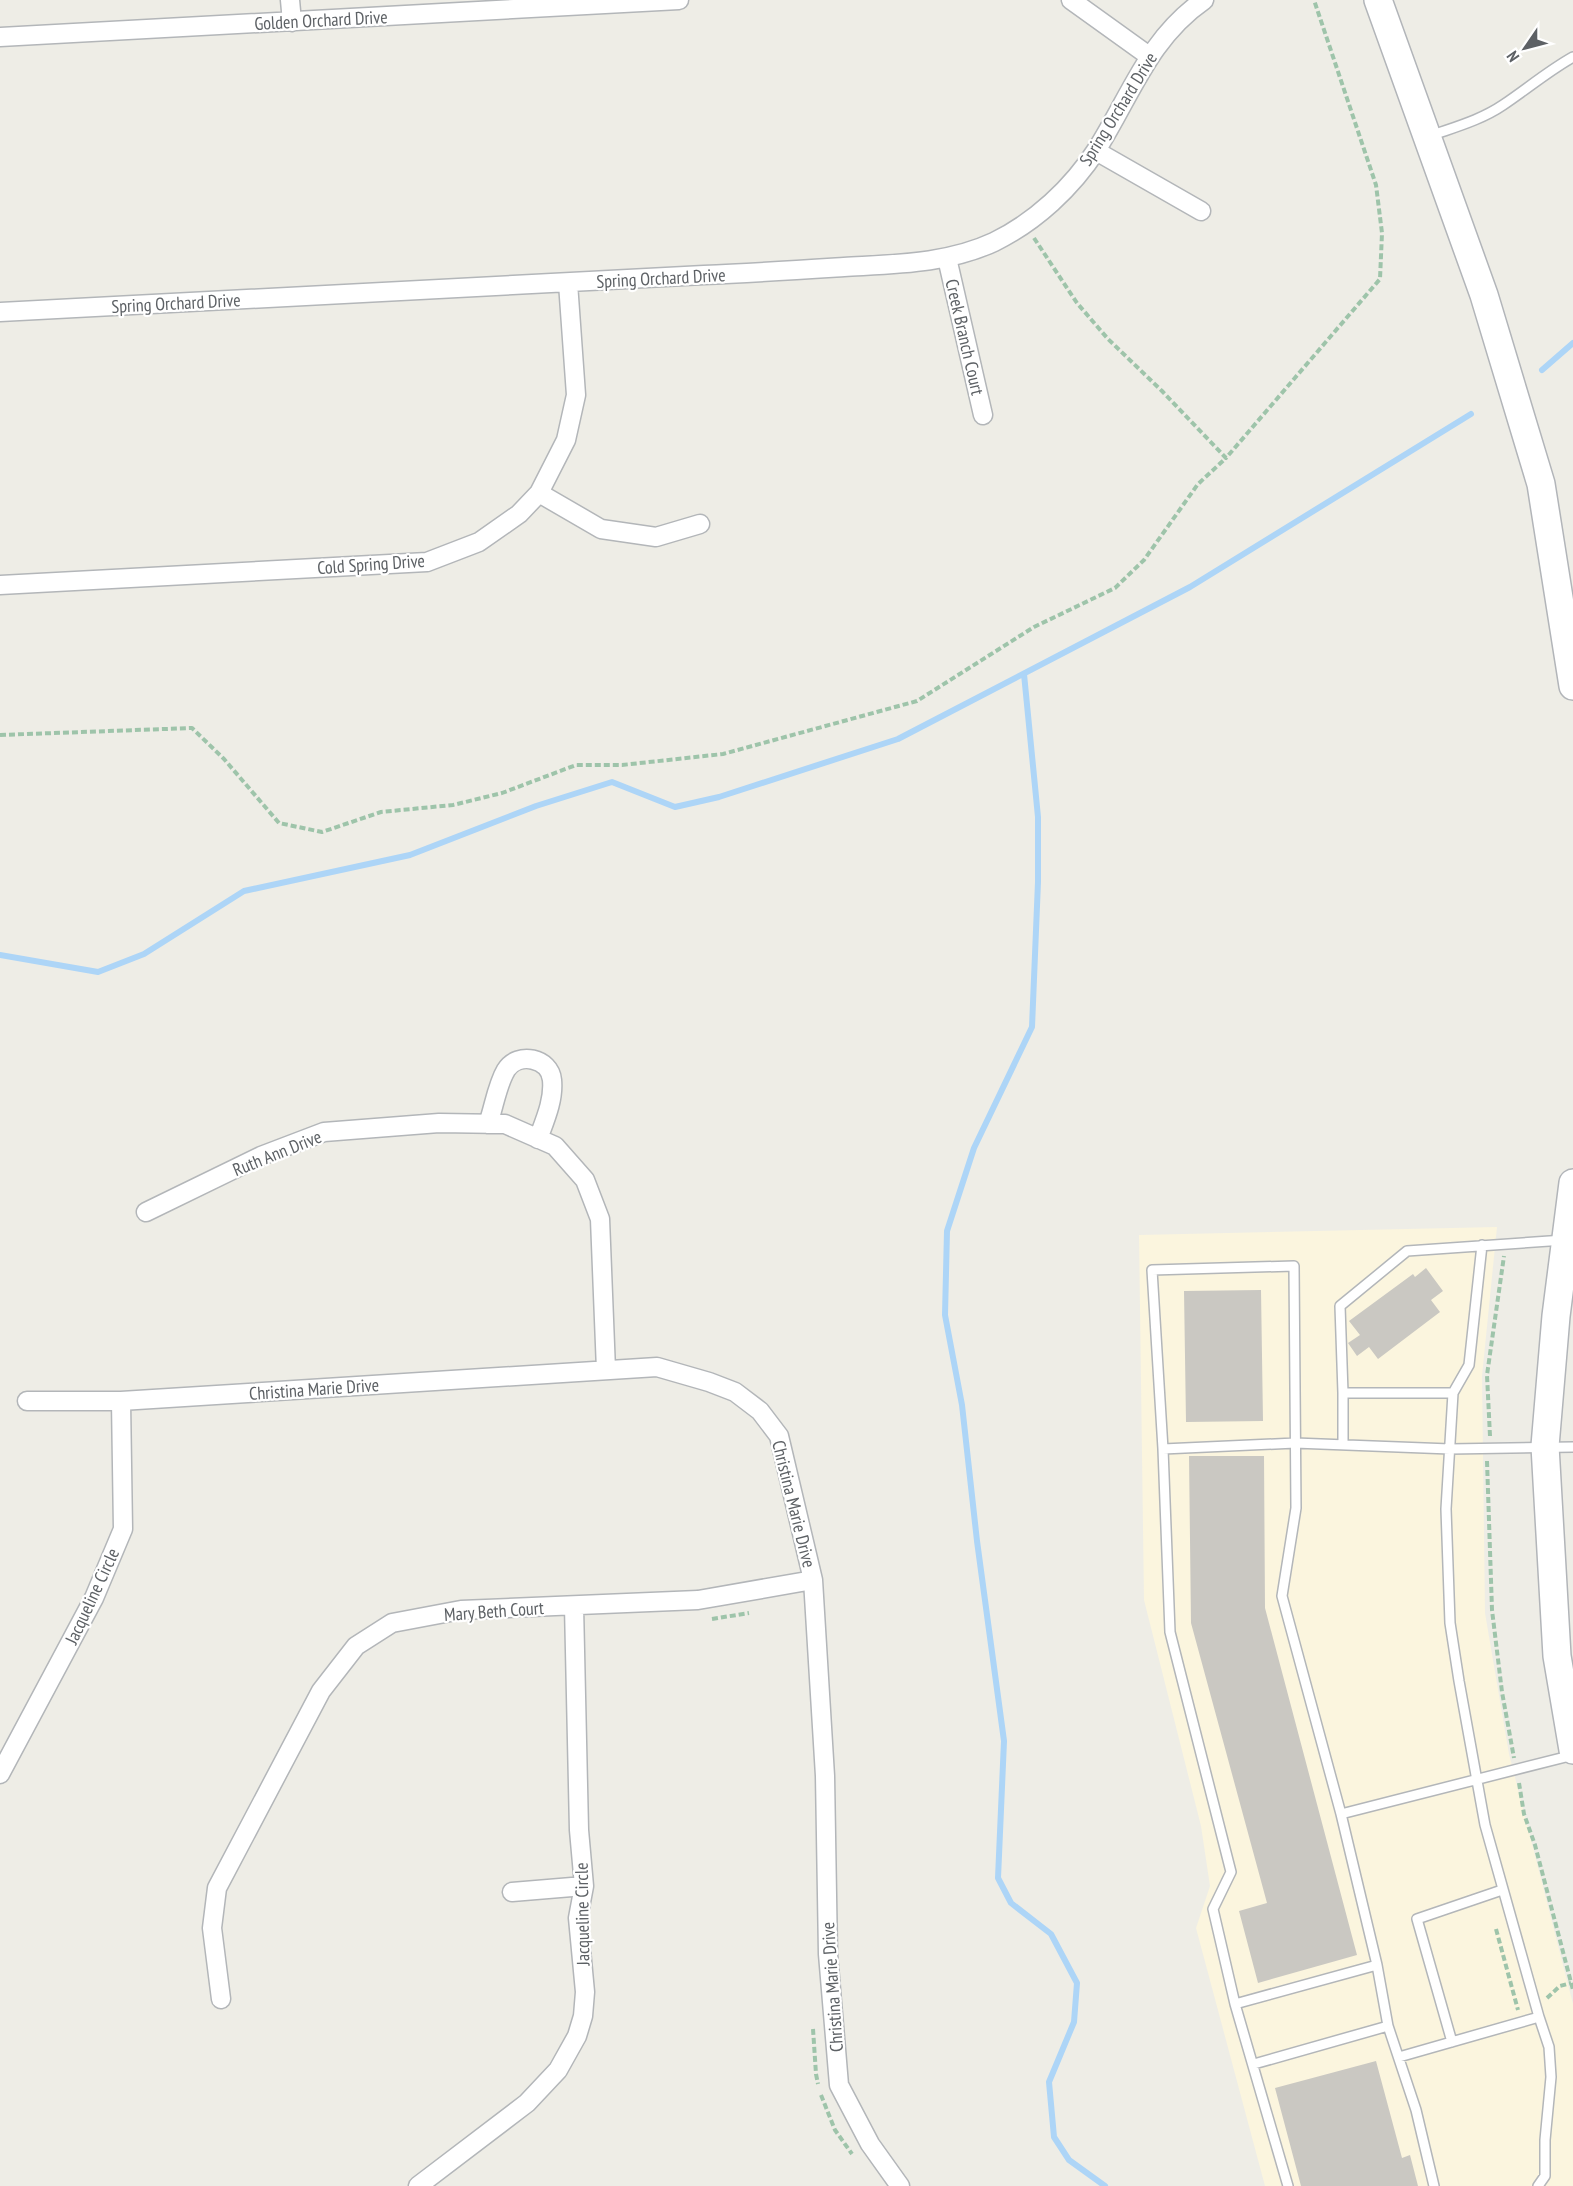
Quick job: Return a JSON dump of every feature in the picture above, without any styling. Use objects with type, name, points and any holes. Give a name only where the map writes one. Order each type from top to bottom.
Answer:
[{"type":"main road","points":[[1378,0],[1484,296],[1541,484],[1573,686]]},
{"type":"main road","points":[[1573,1184],[1570,1240],[1556,1316],[1545,1446],[1557,1656],[1569,1706],[1573,1750]]},
{"type":"street","points":[[290,0],[292,22]]},
{"type":"street","name":"Golden Orchard Drive","points":[[0,37],[679,0]]},
{"type":"street","points":[[1071,0],[1149,56]]},
{"type":"street","name":"Spring Orchard Drive","points":[[0,312],[891,265],[947,258],[993,242],[1025,223],[1036,216],[1073,180],[1096,151],[1149,56],[1185,13],[1204,0]]},
{"type":"street","points":[[1096,151],[1201,211]]},
{"type":"street","name":"Creek Branch Court","points":[[947,258],[982,415]]},
{"type":"street","name":"Cold Spring Drive","points":[[0,585],[427,562],[479,542],[519,514],[539,493],[566,440],[576,395],[568,283]]},
{"type":"street","points":[[539,493],[601,529],[656,537],[700,524]]},
{"type":"street","points":[[488,1124],[507,1068],[522,1059],[536,1060],[547,1068],[552,1078],[552,1095],[538,1139]]},
{"type":"street","name":"Ruth Ann Drive","points":[[146,1212],[261,1156],[324,1132],[439,1123],[505,1124],[555,1146],[585,1180],[600,1219],[606,1370]]},
{"type":"street","name":"Christina Marie Drive","points":[[27,1401],[121,1401],[657,1367],[710,1382],[735,1392],[760,1411],[779,1436],[813,1580],[825,1776],[828,1954],[839,2085],[870,2144],[900,2186]]},
{"type":"street","name":"Jacqueline Circle","points":[[0,1774],[94,1598],[123,1529],[121,1401]]},
{"type":"street","name":"Mary Beth Court","points":[[221,1999],[212,1929],[218,1888],[321,1691],[356,1646],[392,1623],[461,1610],[698,1600],[813,1580]]},
{"type":"street","name":"Jacqueline Circle","points":[[418,2186],[526,2103],[558,2070],[577,2036],[583,2016],[585,1992],[578,1918],[584,1886],[579,1830],[574,1606]]},
{"type":"street","points":[[512,1892],[584,1886]]},
{"type":"lane","points":[[1427,136],[1474,121],[1502,106],[1551,69],[1573,57]]},
{"type":"lane","points":[[1343,1445],[1340,1306],[1407,1251],[1570,1240]]},
{"type":"lane","points":[[1482,1245],[1469,1365],[1453,1393],[1446,1509],[1450,1623],[1485,1824],[1502,1890],[1549,2047],[1551,2077],[1545,2140],[1545,2176],[1538,2186]]},
{"type":"lane","points":[[1288,2186],[1235,2004],[1213,1909],[1232,1872],[1170,1632],[1163,1449],[1152,1270],[1294,1266],[1296,1508],[1282,1596],[1341,1814],[1377,1965],[1388,2026],[1416,2110],[1434,2186]]},
{"type":"lane","points":[[1343,1393],[1453,1393]]},
{"type":"lane","points":[[1163,1449],[1294,1443],[1450,1449],[1573,1447]]},
{"type":"lane","points":[[1341,1814],[1573,1755]]},
{"type":"lane","points":[[1452,2042],[1417,1919],[1502,1890]]},
{"type":"lane","points":[[1235,2004],[1377,1965]]},
{"type":"lane","points":[[1399,2057],[1539,2017]]},
{"type":"lane","points":[[1254,2064],[1388,2026]]},
{"type":"path","points":[[0,735],[192,728],[224,759],[279,823],[321,832],[381,812],[453,805],[502,793],[576,765],[622,765],[723,754],[916,701],[1034,627],[1115,588],[1144,560],[1198,484],[1226,458],[1380,279],[1382,233],[1377,184],[1314,0]]},
{"type":"path","points":[[1025,223],[1077,303],[1092,321],[1226,458]]},
{"type":"path","points":[[1505,1243],[1504,1267],[1497,1293],[1487,1375],[1490,1432],[1486,1473],[1492,1610],[1502,1692],[1524,1814],[1535,1845],[1573,1990]]},
{"type":"path","points":[[706,1620],[752,1612]]},
{"type":"path","points":[[813,2025],[816,2074],[821,2095],[835,2130],[854,2157]]},
{"type":"shaded area","points":[[1497,1227],[1482,1376],[1485,1613],[1509,1754],[1573,2004],[1573,2186],[1265,2186],[1196,1928],[1210,1886],[1201,1826],[1144,1600],[1139,1235]]},
{"type":"building","points":[[1426,1268],[1443,1291],[1431,1300],[1440,1312],[1378,1359],[1369,1347],[1357,1356],[1348,1343],[1360,1335],[1349,1321],[1413,1274],[1415,1277]]},
{"type":"building","points":[[1261,1290],[1263,1421],[1186,1422],[1184,1291]]},
{"type":"building","points":[[1189,1456],[1264,1456],[1265,1608],[1357,1955],[1258,1983],[1239,1911],[1267,1903],[1191,1623]]},
{"type":"building","points":[[1376,2061],[1402,2158],[1410,2155],[1418,2186],[1301,2186],[1275,2088]]},
{"type":"waterway","points":[[1542,370],[1573,343]]},
{"type":"waterway","points":[[0,955],[98,972],[144,954],[244,891],[410,855],[536,806],[612,782],[675,807],[719,797],[898,739],[1190,587],[1471,414]]},
{"type":"waterway","points":[[1024,674],[1038,817],[1038,882],[1032,1027],[974,1148],[947,1231],[945,1315],[962,1405],[977,1541],[1004,1741],[998,1878],[1011,1903],[1051,1934],[1077,1983],[1074,2022],[1049,2082],[1054,2137],[1069,2160],[1105,2186]]}]
